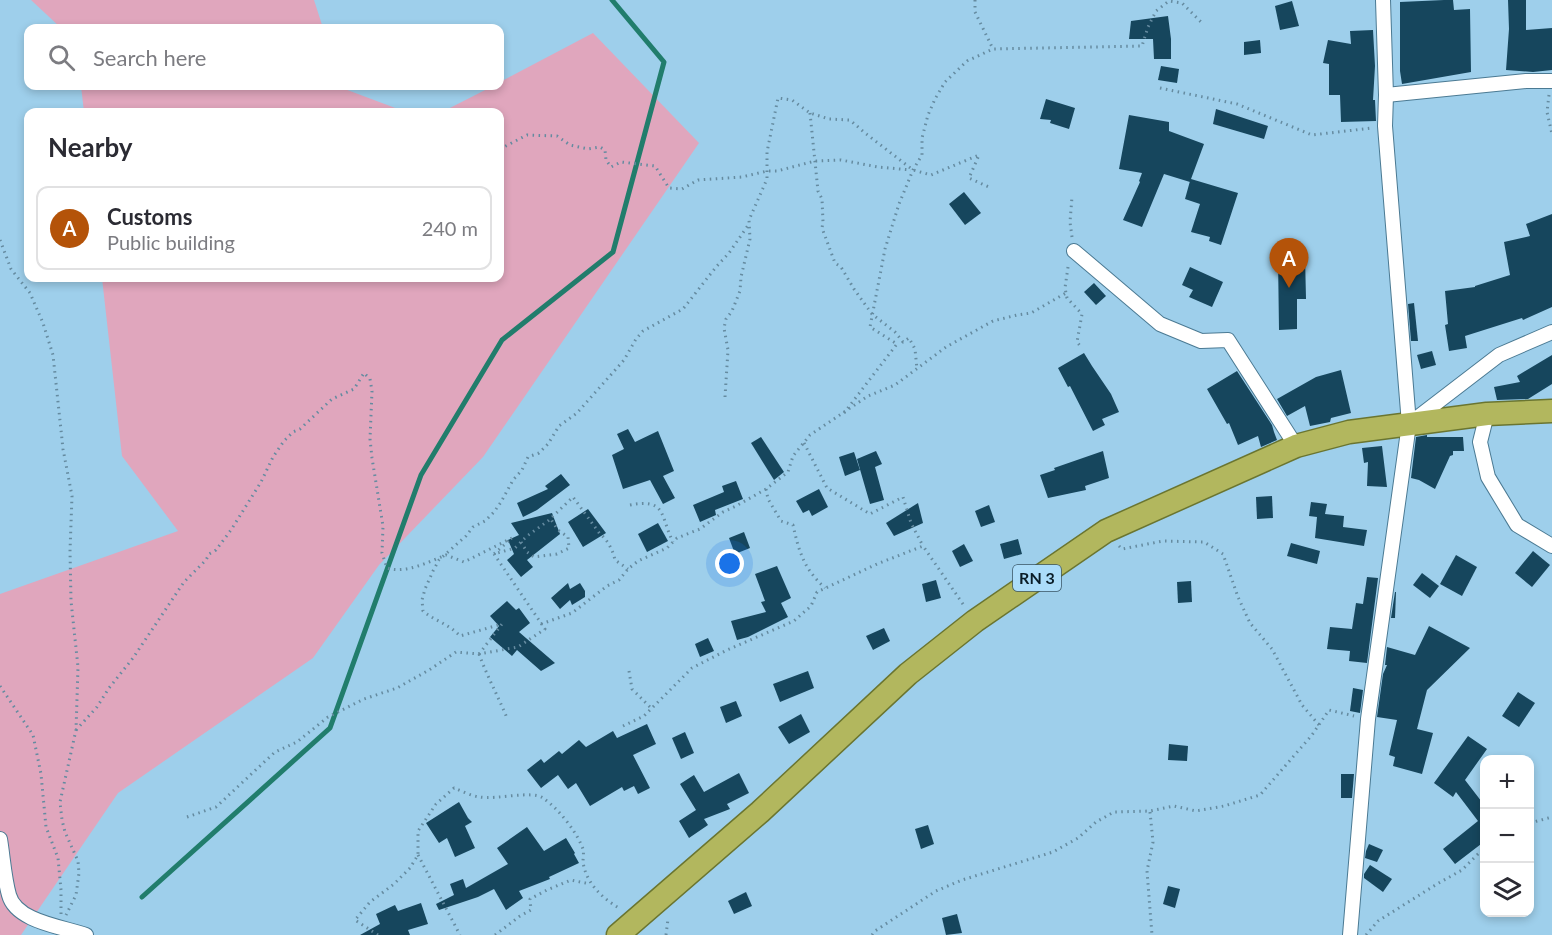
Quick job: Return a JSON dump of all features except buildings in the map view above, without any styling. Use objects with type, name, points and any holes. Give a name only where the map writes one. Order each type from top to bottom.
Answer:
[{"type":"highway","name":"RN 3","points":[[618,935],[760,812],[908,674],[975,621],[1106,531],[1296,447],[1349,432],[1486,414],[1552,411]]},
{"type":"street","points":[[1350,935],[1368,719],[1409,424],[1385,126],[1383,0]]},
{"type":"street","points":[[1386,95],[1526,81],[1551,81]]},
{"type":"street","points":[[1074,251],[1160,324],[1201,341],[1228,340],[1296,447]]},
{"type":"street","points":[[1409,424],[1499,355],[1552,332]]},
{"type":"street","points":[[1486,414],[1480,442],[1488,477],[1517,525],[1552,546]]},
{"type":"street","points":[[0,839],[9,898],[18,909],[37,921],[86,935]]},
{"type":"path","points":[[975,0],[975,12],[993,49]]},
{"type":"path","points":[[844,412],[897,345],[870,327],[872,314],[885,249],[899,204],[922,155],[922,138],[928,115],[945,82],[967,61],[993,49],[1142,46],[1156,11],[1169,0],[1182,3],[1202,23]]},
{"type":"path","points":[[1551,81],[1547,112],[1552,134]]},
{"type":"path","points":[[1160,88],[1237,104],[1312,135],[1385,126]]},
{"type":"path","points":[[725,397],[728,350],[724,328],[740,291],[750,239],[749,220],[767,179],[767,152],[778,98],[792,100],[810,113],[829,119],[850,120],[913,170]]},
{"type":"path","points":[[810,113],[818,191],[822,199],[822,228],[835,263],[841,267],[872,314],[903,342],[909,338],[915,350],[917,369]]},
{"type":"path","points":[[504,148],[527,135],[557,136],[570,145],[588,150],[600,147],[605,150],[606,160],[611,167],[621,162],[655,166],[669,188],[682,189],[698,180],[742,177],[777,171],[815,160],[841,160],[878,167],[913,170],[931,175],[979,154],[969,178],[991,188]]},
{"type":"path","points":[[1072,197],[1070,222],[1074,251],[1068,264],[1065,288],[1067,298],[1082,314],[1077,342],[1080,347]]},
{"type":"path","points":[[479,654],[502,624],[460,636],[452,628],[423,611],[422,600],[433,571],[473,527],[485,521],[494,512],[528,457],[539,453],[559,426],[577,413],[602,386],[624,360],[643,331],[683,309],[729,253],[749,224]]},
{"type":"path","points":[[0,240],[11,269],[30,293],[44,322],[53,356],[63,449],[72,496],[71,601],[78,667],[76,730],[60,802],[65,832],[78,861],[79,873],[76,895],[60,927]]},
{"type":"path","points":[[541,624],[572,613],[607,586],[619,580],[638,561],[660,551],[677,538],[700,529],[766,489],[788,472],[793,456],[810,435],[868,396],[895,385],[946,347],[993,321],[1031,313],[1066,293]]},
{"type":"path","points":[[76,730],[97,707],[114,680],[133,658],[184,582],[209,554],[216,550],[231,530],[284,441],[332,399],[354,388],[364,373],[370,379],[372,391],[370,439],[383,526],[382,553],[387,568],[394,570],[407,568],[446,555],[464,562],[512,538],[494,554]]},
{"type":"path","points":[[804,444],[827,488],[870,514],[903,497],[911,524],[923,546],[975,621]]},
{"type":"path","points":[[766,489],[768,499],[781,521],[793,525],[805,564],[813,577],[825,588]]},
{"type":"path","points":[[494,554],[515,548],[573,497],[604,538],[615,560],[628,569]]},
{"type":"path","points":[[630,506],[641,503],[653,504],[661,510],[673,542]]},
{"type":"path","points":[[521,542],[527,552],[534,557],[557,554],[569,548],[568,537],[558,530],[550,518]]},
{"type":"path","points":[[1106,531],[1122,549],[1163,541],[1204,542],[1223,554],[1250,623],[1272,649],[1302,705],[1319,725]]},
{"type":"path","points":[[623,726],[644,716],[692,668],[735,646],[794,621],[811,606],[817,592],[877,564],[923,546]]},
{"type":"path","points":[[187,817],[216,807],[275,752],[297,742],[328,717],[364,699],[397,688],[456,652],[479,654],[518,647],[545,629],[494,554]]},
{"type":"path","points":[[479,654],[507,718]]},
{"type":"path","points":[[629,671],[632,689],[651,709]]},
{"type":"path","points":[[0,686],[33,735],[41,774],[46,827],[58,858],[61,890],[60,927]]},
{"type":"path","points":[[872,935],[936,891],[962,880],[1053,852],[1078,838],[1096,822],[1114,813],[1150,811],[1174,806],[1196,811],[1224,806],[1260,795],[1290,762],[1329,710],[1368,719]]},
{"type":"path","points":[[460,935],[418,855],[418,831],[436,804],[454,788],[479,797],[538,795],[545,799],[562,816],[575,834],[583,850],[589,881],[600,895],[617,907],[639,917]]},
{"type":"path","points":[[1150,811],[1153,842],[1147,871],[1152,935]]},
{"type":"path","points":[[1534,822],[1552,817]]},
{"type":"path","points":[[1366,935],[1378,921],[1462,870],[1480,853]]},
{"type":"path","points":[[378,935],[355,920],[370,902],[394,884],[410,868],[418,855]]},
{"type":"path","points":[[495,935],[531,910],[530,899],[546,890],[571,880],[592,884]]},
{"type":"shaded area","points":[[31,0],[314,0],[322,24],[57,24]]},
{"type":"shaded area","points":[[593,33],[699,143],[483,457],[379,565],[313,658],[118,793],[21,935],[0,935],[0,594],[178,531],[122,456],[102,282],[504,282],[504,108],[450,108],[485,90],[504,90],[504,80]]},
{"type":"shaded area","points":[[81,90],[347,90],[395,108],[84,108]]},
{"type":"waterway","points":[[142,897],[330,728],[421,475],[502,340],[613,252],[664,62],[612,0]]},
{"type":"place","name":"Customs","points":[[1289,288]]}]
